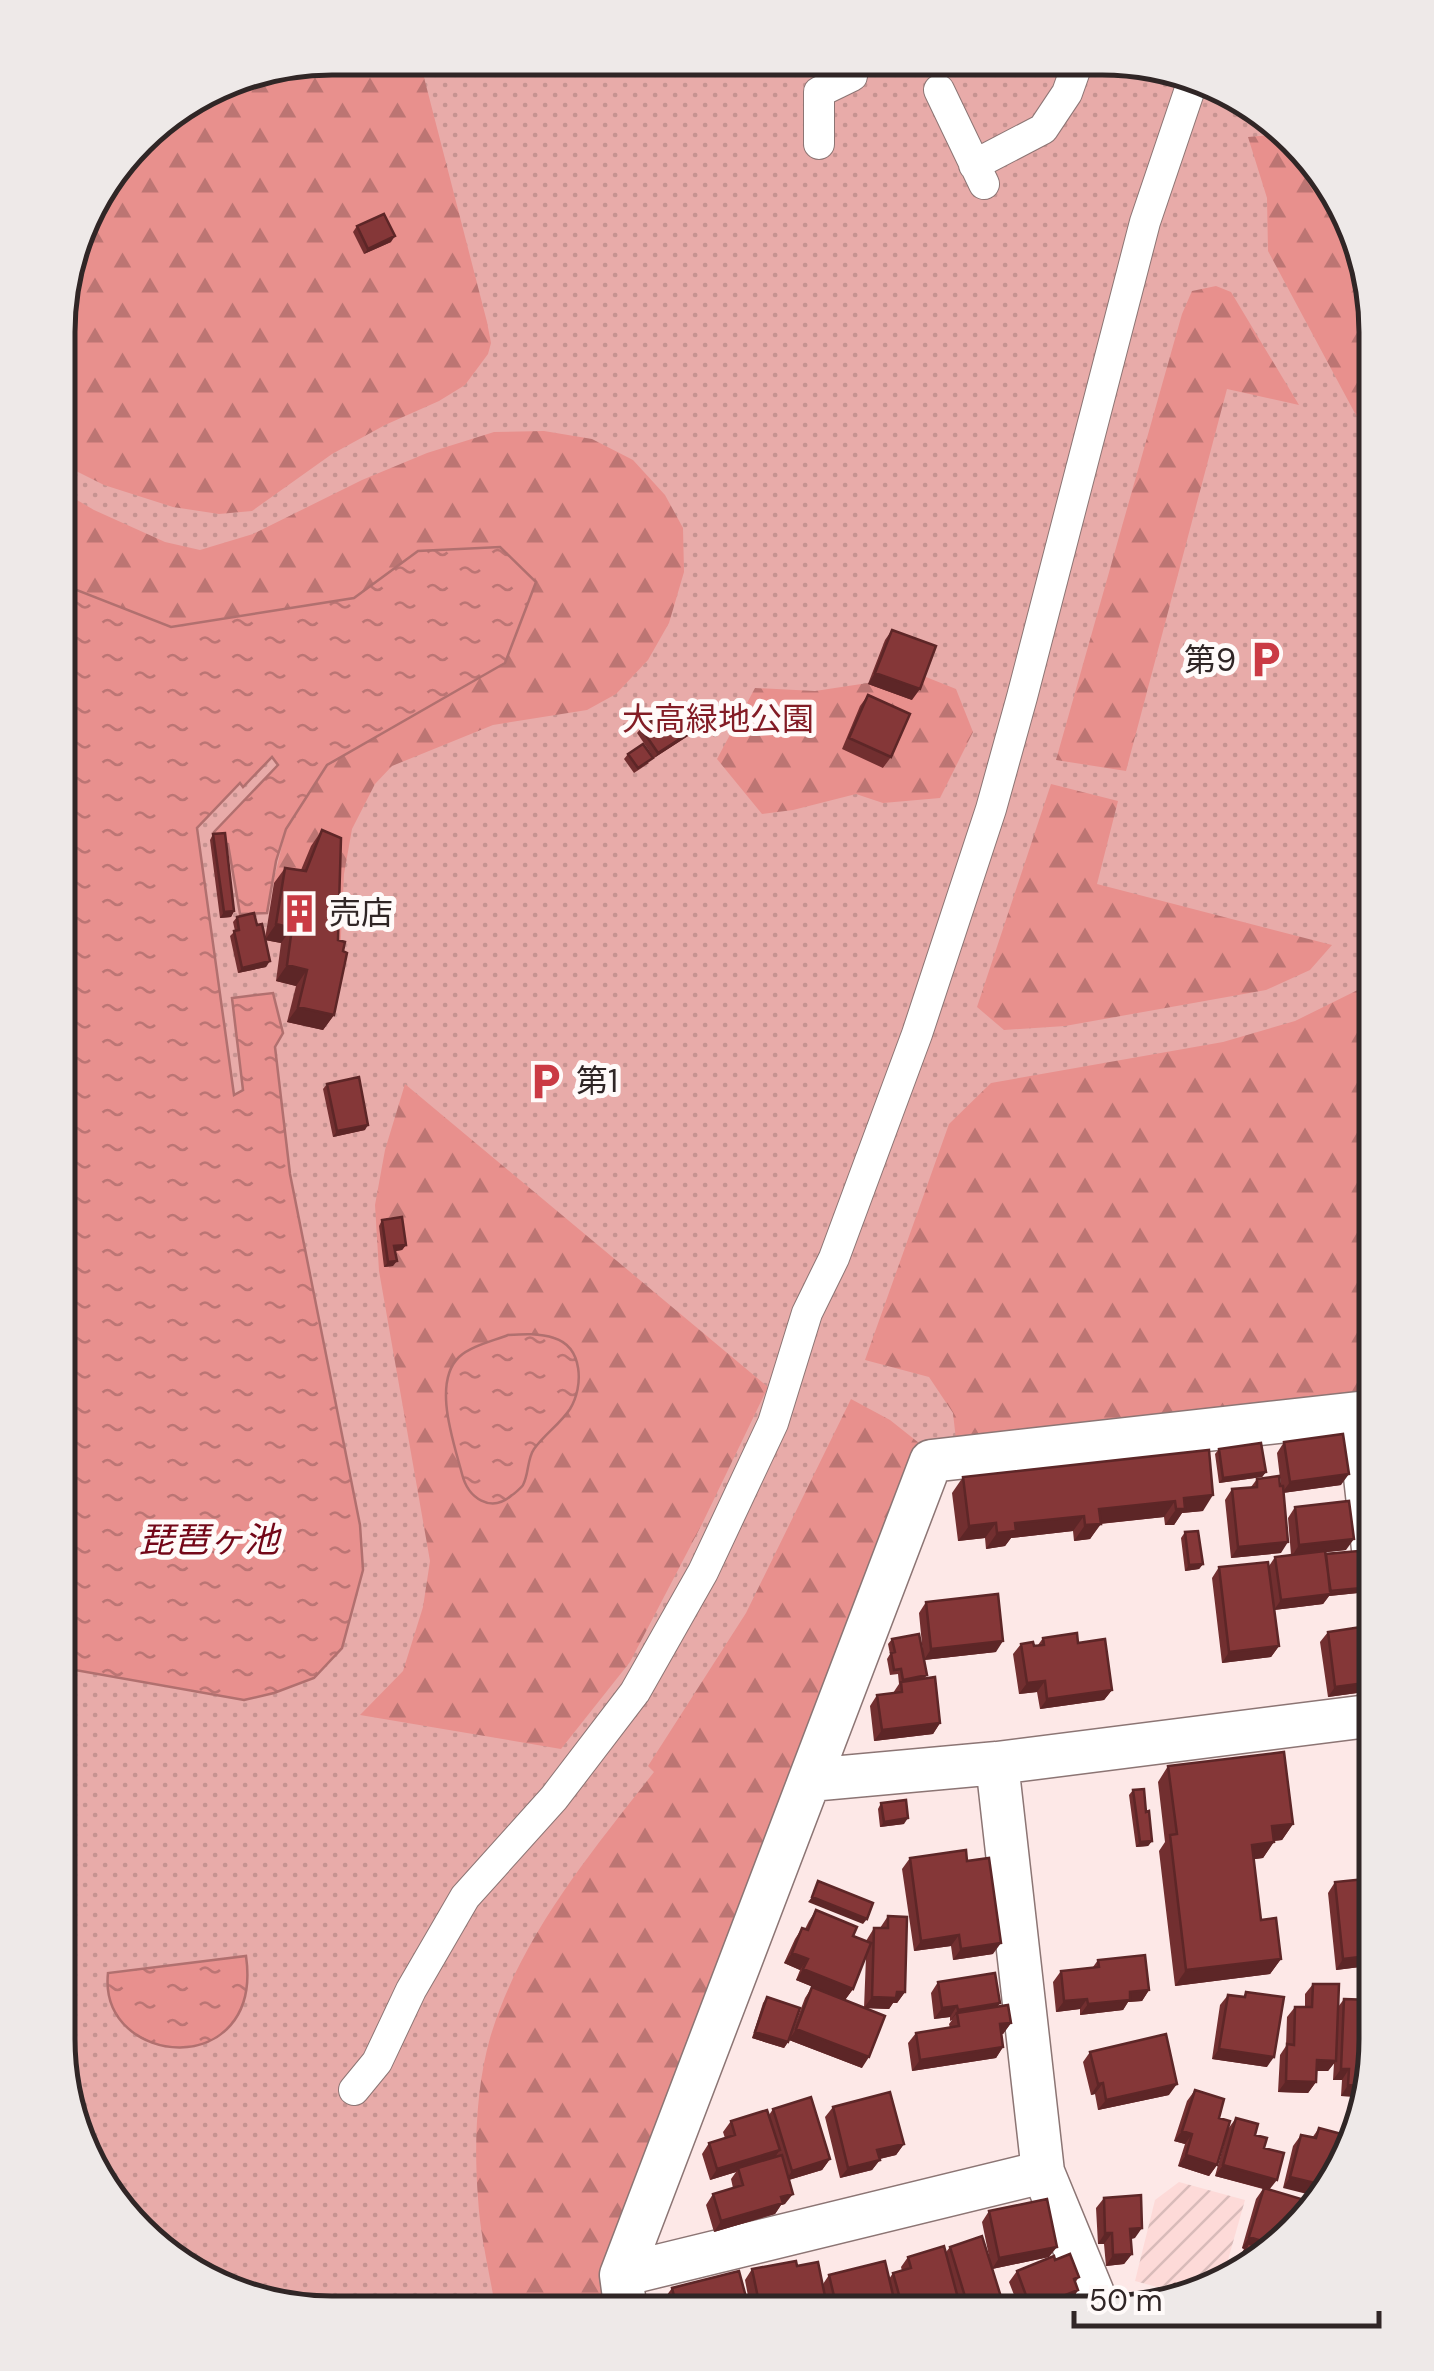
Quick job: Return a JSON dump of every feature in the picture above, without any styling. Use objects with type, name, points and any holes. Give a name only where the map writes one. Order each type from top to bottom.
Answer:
[{"type":"street","points":[[819,144],[819,92],[852,75]]},
{"type":"street","points":[[939,90],[979,174],[1043,129],[1067,93],[1073,75]]},
{"type":"street","points":[[354,2090],[377,2062],[411,1990],[465,1897],[554,1798],[634,1692],[703,1572],[773,1423],[782,1371],[834,1258],[918,1034],[991,809],[1145,222],[1189,91]]},
{"type":"street","points":[[623,2293],[930,1460],[1358,1413]]},
{"type":"street","points":[[810,1780],[997,1763],[1358,1718]]},
{"type":"street","points":[[997,1763],[1043,2172],[1094,2296]]},
{"type":"street","points":[[623,2293],[1043,2172]]},
{"type":"shaded area","points":[[1179,2182],[1245,2200],[1227,2264],[1163,2289],[1135,2281],[1155,2200]]},
{"type":"green space","name":"大高緑地公園","points":[[1102,75],[1169,84],[1231,109],[1284,150],[1325,203],[1354,282],[1359,332],[1358,1394],[919,1443],[600,2272],[604,2296],[332,2296],[265,2287],[203,2262],[150,2221],[109,2168],[80,2089],[75,2039],[75,332],[80,282],[109,203],[139,162],[162,139],[218,101],[282,80],[315,76]]},
{"type":"green space","points":[[315,76],[424,76],[491,343],[488,354],[465,385],[332,454],[252,511],[219,514],[173,507],[104,485],[76,471],[75,332],[80,282],[109,203],[139,162],[189,118],[249,89]]},
{"type":"green space","points":[[1267,135],[1284,150],[1325,203],[1339,234],[1354,282],[1358,315],[1359,419],[1268,251],[1267,198],[1248,137]]},
{"type":"green space","points":[[1216,286],[1231,292],[1299,405],[1227,389],[1126,771],[1056,760],[1182,314],[1192,291]]},
{"type":"green space","points":[[544,431],[592,439],[633,460],[665,495],[683,528],[684,572],[669,623],[648,660],[616,694],[587,710],[493,725],[392,766],[375,784],[352,829],[344,874],[340,957],[295,887],[273,883],[286,829],[327,765],[505,663],[418,551],[355,598],[171,627],[75,589],[75,499],[165,542],[200,550],[253,534],[427,453],[494,432]]},
{"type":"green space","points":[[921,675],[956,689],[973,732],[940,798],[883,803],[856,794],[762,814],[717,759],[755,688],[815,691]]},
{"type":"green space","points":[[1051,784],[1118,801],[1097,884],[1332,945],[1310,970],[1266,990],[1065,1026],[1004,1030],[977,1007]]},
{"type":"green space","points":[[1359,990],[1358,1394],[956,1440],[953,1413],[929,1377],[865,1360],[949,1124],[991,1083],[1223,1042],[1295,1021]]},
{"type":"green space","points":[[405,1084],[768,1387],[630,1662],[561,1749],[360,1715],[403,1671],[423,1607],[430,1561],[379,1271],[375,1205],[385,1150]]},
{"type":"green space","points":[[851,1399],[890,1420],[919,1443],[600,2272],[604,2296],[493,2296],[479,2212],[476,2138],[485,2057],[503,2001],[538,1931],[654,1772],[648,1766],[746,1613]]},
{"type":"water","name":"琵琶ヶ池","points":[[500,547],[536,582],[505,663],[327,765],[286,829],[267,913],[240,914],[228,844],[217,842],[214,832],[278,765],[272,757],[243,787],[240,783],[197,828],[234,1095],[243,1090],[232,998],[273,993],[283,1033],[275,1047],[290,1174],[360,1525],[363,1570],[342,1648],[314,1678],[244,1700],[75,1670],[75,589],[171,627],[354,598],[418,551]]},
{"type":"water","points":[[508,1335],[543,1335],[564,1343],[575,1358],[579,1379],[570,1409],[532,1453],[522,1486],[504,1501],[489,1503],[475,1496],[465,1483],[447,1414],[447,1382],[451,1368],[464,1353]]},
{"type":"water","points":[[246,1956],[245,1997],[231,2025],[208,2042],[180,2047],[152,2043],[128,2028],[112,2005],[108,1973]]},
{"type":"building","points":[[384,214],[395,236],[368,249],[357,226]]},
{"type":"building","points":[[892,630],[936,646],[920,689],[875,673]]},
{"type":"building","points":[[868,695],[910,714],[891,757],[849,738]]},
{"type":"building","points":[[675,705],[692,731],[658,753],[641,728]]},
{"type":"building","points":[[643,744],[653,758],[638,768],[628,754]]},
{"type":"building","points":[[322,830],[341,838],[338,940],[345,942],[343,951],[347,953],[334,1015],[298,1007],[307,970],[287,965],[292,928],[276,924],[285,868],[306,871]]},
{"type":"building","points":[[225,833],[234,911],[224,912],[213,834]]},
{"type":"building","points":[[254,913],[257,925],[262,924],[270,961],[242,968],[234,931],[239,930],[237,917]]},
{"type":"building","points":[[359,1077],[368,1125],[337,1131],[327,1084]]},
{"type":"building","points":[[402,1217],[406,1245],[394,1246],[397,1261],[388,1262],[382,1220]]},
{"type":"building","points":[[1343,1434],[1349,1474],[1290,1482],[1284,1442]]},
{"type":"building","points":[[1261,1443],[1266,1472],[1223,1478],[1219,1449]]},
{"type":"building","points":[[1209,1450],[1213,1495],[1184,1498],[1185,1509],[1176,1509],[1175,1501],[1099,1509],[1101,1524],[1085,1525],[1084,1516],[1015,1523],[1016,1531],[997,1533],[996,1523],[969,1526],[963,1477]]},
{"type":"building","points":[[1279,1476],[1288,1542],[1238,1547],[1232,1489],[1257,1487],[1257,1479]]},
{"type":"building","points":[[1349,1501],[1354,1539],[1299,1545],[1295,1507]]},
{"type":"building","points":[[1198,1531],[1203,1564],[1189,1565],[1185,1532]]},
{"type":"building","points":[[1325,1551],[1331,1594],[1281,1600],[1275,1557]]},
{"type":"building","points":[[1358,1551],[1358,1588],[1330,1591],[1326,1554]]},
{"type":"building","points":[[1268,1562],[1279,1646],[1229,1652],[1219,1567]]},
{"type":"building","points":[[998,1594],[1003,1641],[931,1649],[926,1602]]},
{"type":"building","points":[[1358,1627],[1358,1684],[1335,1687],[1328,1632]]},
{"type":"building","points":[[1077,1633],[1078,1643],[1105,1639],[1112,1690],[1047,1699],[1045,1681],[1027,1683],[1021,1644],[1044,1645],[1043,1638]]},
{"type":"building","points":[[919,1634],[927,1675],[903,1680],[901,1669],[894,1670],[892,1639]]},
{"type":"building","points":[[935,1677],[940,1723],[882,1730],[877,1695],[902,1692],[901,1682]]},
{"type":"building","points":[[1284,1752],[1293,1824],[1272,1826],[1274,1842],[1252,1845],[1261,1920],[1276,1918],[1281,1959],[1186,1970],[1170,1835],[1177,1834],[1168,1766]]},
{"type":"building","points":[[1144,1789],[1152,1841],[1140,1842],[1133,1790]]},
{"type":"building","points":[[906,1800],[908,1818],[884,1822],[881,1803]]},
{"type":"building","points":[[966,1850],[967,1861],[989,1858],[1001,1943],[961,1949],[959,1935],[921,1941],[910,1858]]},
{"type":"building","points":[[1358,1880],[1358,1957],[1343,1959],[1335,1882]]},
{"type":"building","points":[[818,1881],[873,1903],[867,1919],[812,1897]]},
{"type":"building","points":[[816,1910],[857,1927],[853,1936],[871,1943],[853,1989],[803,1969],[808,1959],[792,1953],[802,1928],[808,1930]]},
{"type":"building","points":[[888,1916],[907,1917],[905,1992],[897,1992],[896,1998],[872,1997],[874,1928],[888,1928]]},
{"type":"building","points":[[1145,1955],[1149,1990],[1130,1992],[1130,2000],[1088,2004],[1087,1999],[1064,2001],[1061,1971],[1099,1967],[1098,1960]]},
{"type":"building","points":[[995,1973],[1000,2003],[958,2010],[957,2006],[942,2008],[938,1982]]},
{"type":"building","points":[[1313,1984],[1339,1984],[1336,2061],[1317,2060],[1316,2082],[1286,2081],[1287,2044],[1294,2045],[1295,2007],[1312,2007]]},
{"type":"building","points":[[812,1987],[885,2016],[869,2057],[796,2029]]},
{"type":"building","points":[[1246,1992],[1284,1997],[1274,2057],[1219,2049],[1228,1995],[1245,1997]]},
{"type":"building","points":[[767,1997],[800,2008],[788,2042],[755,2032]]},
{"type":"building","points":[[1344,1999],[1358,2000],[1354,2085],[1348,2085],[1349,2069],[1341,2069]]},
{"type":"building","points":[[1008,2005],[1011,2023],[1000,2024],[1003,2047],[920,2060],[916,2033],[959,2026],[957,2013]]},
{"type":"building","points":[[1166,2034],[1177,2084],[1106,2100],[1090,2052]]},
{"type":"building","points":[[1195,2090],[1224,2099],[1219,2118],[1230,2121],[1217,2165],[1186,2155],[1192,2134],[1182,2131]]},
{"type":"building","points":[[890,2092],[904,2144],[877,2150],[880,2160],[848,2168],[833,2107]]},
{"type":"building","points":[[811,2097],[830,2159],[792,2171],[773,2109]]},
{"type":"building","points":[[767,2110],[780,2150],[717,2169],[709,2143],[735,2135],[731,2121]]},
{"type":"building","points":[[1236,2118],[1258,2124],[1255,2135],[1267,2138],[1264,2148],[1284,2153],[1277,2180],[1223,2165]]},
{"type":"building","points":[[1319,2128],[1340,2134],[1315,2183],[1290,2177],[1301,2135],[1316,2138]]},
{"type":"building","points":[[782,2155],[793,2194],[781,2197],[783,2203],[721,2221],[713,2194],[743,2185],[738,2168]]},
{"type":"building","points":[[1264,2188],[1302,2199],[1261,2241],[1249,2237]]},
{"type":"building","points":[[1141,2195],[1142,2228],[1130,2229],[1132,2254],[1113,2255],[1112,2233],[1105,2233],[1104,2198]]},
{"type":"building","points":[[1047,2199],[1057,2247],[999,2258],[989,2211]]},
{"type":"building","points":[[982,2236],[1001,2296],[965,2296],[950,2247]]},
{"type":"building","points":[[944,2246],[957,2296],[899,2296],[893,2273],[911,2268],[908,2257]]},
{"type":"building","points":[[1070,2254],[1079,2277],[1074,2279],[1078,2290],[1063,2296],[1026,2296],[1017,2271],[1054,2256],[1055,2260]]},
{"type":"building","points":[[796,2261],[797,2266],[818,2262],[825,2296],[758,2296],[752,2269]]},
{"type":"building","points":[[885,2261],[893,2296],[834,2296],[829,2275]]},
{"type":"building","points":[[739,2271],[746,2296],[674,2296],[672,2288]]},
{"type":"place","name":"第9","points":[[1266,660]]},
{"type":"place","name":"売店","points":[[299,913]]},
{"type":"place","name":"第1","points":[[546,1081]]}]
